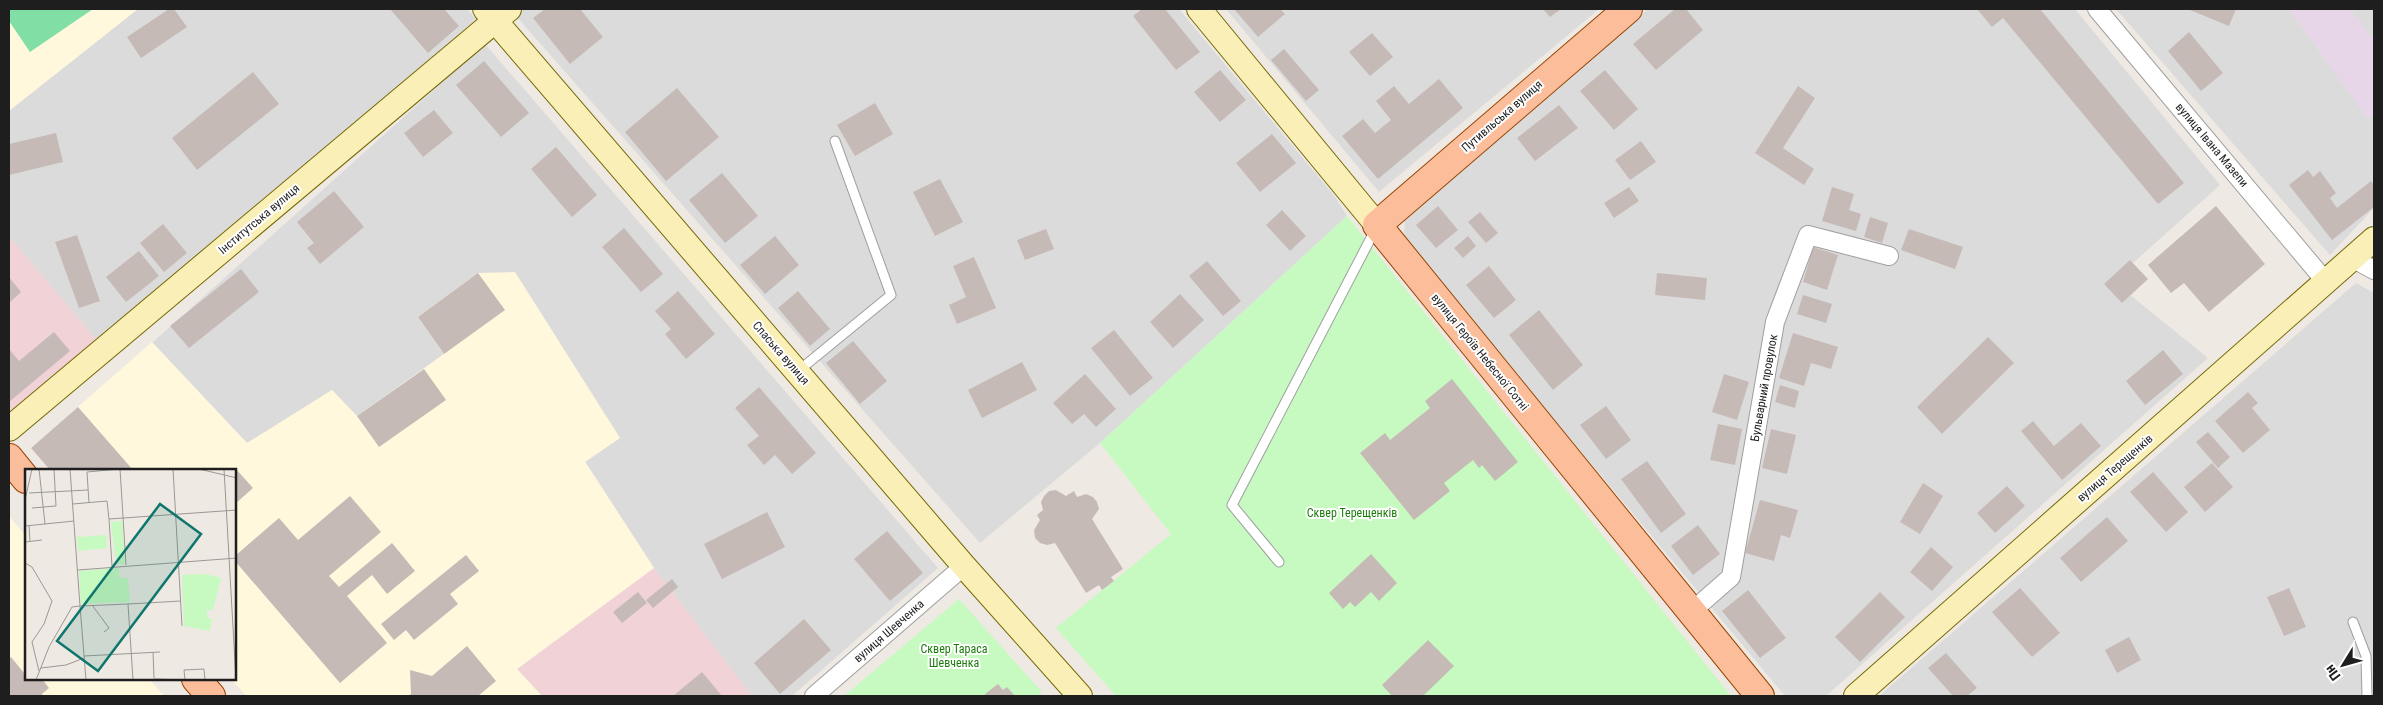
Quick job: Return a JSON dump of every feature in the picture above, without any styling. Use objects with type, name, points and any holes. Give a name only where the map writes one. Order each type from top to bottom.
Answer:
[{"type":"main road","name":"Путивльська вулиця","points":[[1377,225],[1628,9]]},
{"type":"main road","name":"вулиця Героїв Небесної Сотні","points":[[1377,225],[1760,696]]},
{"type":"main road","points":[[9,458],[25,478]]},
{"type":"main road","points":[[197,680],[211,696]]},
{"type":"street","name":"вулиця Героїв Небесної Сотні","points":[[1199,9],[1377,225]]},
{"type":"street","name":"вулиця Івана Мазепи","points":[[2097,9],[2326,282]]},
{"type":"street","name":"Спаська вулиця","points":[[496,13],[797,372],[964,566],[1080,696]]},
{"type":"street","name":"Інститутська вулиця","points":[[9,429],[496,13]]},
{"type":"street","name":"Бульварний провулок","points":[[1691,612],[1731,576],[1775,322],[1808,234],[1889,256]]},
{"type":"street","name":"вулиця Терещенків","points":[[1856,696],[2374,239]]},
{"type":"street","points":[[2352,258],[2374,270]]},
{"type":"street","name":"вулиця Шевченка","points":[[814,696],[964,566]]},
{"type":"lane","points":[[797,372],[891,295],[835,141]]},
{"type":"lane","points":[[1279,562],[1232,505],[1377,225]]},
{"type":"lane","points":[[2353,622],[2366,656],[2367,696]]},
{"type":"shaded area","points":[[9,9],[467,9],[476,19],[99,343],[9,236]]},
{"type":"shaded area","points":[[9,9],[138,9],[9,111]]},
{"type":"shaded area","points":[[524,9],[1179,9],[1336,198],[1347,216],[1100,443],[980,543],[516,16]]},
{"type":"shaded area","points":[[1226,9],[1599,9],[1379,192]]},
{"type":"shaded area","points":[[1648,9],[2075,9],[2220,185],[2113,281],[2208,358],[1826,696],[1785,696],[1404,239],[1405,214]]},
{"type":"shaded area","points":[[2116,9],[2289,9],[2368,119],[2374,113],[2374,208],[2330,255]]},
{"type":"shaded area","points":[[2289,9],[2350,9],[2374,41],[2374,113],[2368,119]]},
{"type":"shaded area","points":[[2350,9],[2374,9],[2374,41]]},
{"type":"shaded area","points":[[485,44],[938,568],[792,696],[752,696],[654,568],[585,461],[620,438],[418,317],[444,354],[357,416],[332,390],[247,443],[152,343]]},
{"type":"shaded area","points":[[9,236],[99,343],[9,415]]},
{"type":"shaded area","points":[[515,272],[620,438],[585,462],[654,568],[517,669],[542,696],[246,696],[232,680],[236,680],[236,469],[49,469],[31,448],[152,342],[247,443],[332,390],[357,416],[444,354],[418,317],[478,273]]},
{"type":"shaded area","points":[[2356,283],[2374,293],[2374,696],[1879,696]]},
{"type":"shaded area","points":[[9,516],[25,535],[25,680],[150,680],[164,696],[9,696]]},
{"type":"shaded area","points":[[654,568],[752,696],[542,696],[517,669]]},
{"type":"green space","points":[[9,9],[93,9],[30,52],[9,21]]},
{"type":"green space","name":"Сквер Терещенків","points":[[1347,216],[1731,696],[1116,696],[1056,628],[1171,534],[1100,443]]},
{"type":"green space","name":"Сквер Тараса Шевченка","points":[[959,599],[1041,691],[1040,696],[844,696]]},
{"type":"building","points":[[169,9],[174,9],[187,27],[141,58],[127,37]]},
{"type":"building","points":[[390,9],[444,9],[459,26],[428,53]]},
{"type":"building","points":[[545,9],[580,9],[603,37],[570,64],[533,18]]},
{"type":"building","points":[[1142,9],[1165,9],[1200,52],[1176,70],[1133,16]]},
{"type":"building","points":[[1234,9],[1280,9],[1285,14],[1258,37]]},
{"type":"building","points":[[1543,9],[1561,9],[1550,17]]},
{"type":"building","points":[[1675,9],[1686,9],[1703,30],[1656,70],[1633,44]]},
{"type":"building","points":[[1977,9],[2040,9],[2184,183],[2158,204],[2003,18],[1992,27]]},
{"type":"building","points":[[2190,9],[2236,9],[2229,26]]},
{"type":"building","points":[[2189,32],[2223,73],[2201,91],[2168,51]]},
{"type":"building","points":[[1372,33],[1393,57],[1370,76],[1349,52]]},
{"type":"building","points":[[1284,49],[1319,90],[1306,101],[1271,60]]},
{"type":"building","points":[[484,61],[529,113],[501,137],[456,85]]},
{"type":"building","points":[[1220,70],[1246,100],[1220,122],[1194,92]]},
{"type":"building","points":[[1605,70],[1638,109],[1614,130],[1580,91]]},
{"type":"building","points":[[253,72],[279,104],[197,170],[172,138]]},
{"type":"building","points":[[1439,79],[1463,108],[1378,179],[1342,136],[1363,119],[1375,133],[1391,120],[1376,101],[1394,86],[1409,104]]},
{"type":"building","points":[[1798,86],[1815,98],[1783,148],[1814,169],[1804,185],[1755,153]]},
{"type":"building","points":[[677,88],[719,137],[666,181],[625,132]]},
{"type":"building","points":[[875,103],[893,134],[855,156],[837,125]]},
{"type":"building","points":[[1559,105],[1578,128],[1535,161],[1517,138]]},
{"type":"building","points":[[434,110],[453,133],[423,157],[404,133]]},
{"type":"building","points":[[56,133],[63,162],[9,175],[9,144]]},
{"type":"building","points":[[1272,134],[1296,163],[1260,192],[1236,163]]},
{"type":"building","points":[[1641,141],[1656,162],[1630,180],[1615,160]]},
{"type":"building","points":[[556,147],[597,195],[572,217],[531,169]]},
{"type":"building","points":[[2308,170],[2313,177],[2320,171],[2336,193],[2330,198],[2337,208],[2371,181],[2374,185],[2374,207],[2332,240],[2289,185]]},
{"type":"building","points":[[722,173],[758,216],[725,243],[689,200]]},
{"type":"building","points":[[940,179],[963,222],[935,236],[913,192]]},
{"type":"building","points":[[1629,187],[1639,201],[1614,218],[1604,203]]},
{"type":"building","points":[[1832,187],[1854,194],[1849,210],[1861,214],[1856,231],[1822,221]]},
{"type":"building","points":[[334,191],[364,227],[320,264],[307,248],[314,243],[297,222]]},
{"type":"building","points":[[1438,206],[1458,230],[1436,248],[1416,225]]},
{"type":"building","points":[[2216,206],[2265,264],[2209,312],[2184,283],[2171,293],[2148,265]]},
{"type":"building","points":[[1282,210],[1306,236],[1290,251],[1266,225]]},
{"type":"building","points":[[1480,212],[1498,233],[1486,243],[1468,222]]},
{"type":"building","points":[[1870,217],[1888,223],[1882,243],[1864,237]]},
{"type":"building","points":[[163,224],[187,253],[164,272],[140,243]]},
{"type":"building","points":[[624,228],[663,274],[641,292],[602,247]]},
{"type":"building","points":[[1046,229],[1054,249],[1025,260],[1017,240]]},
{"type":"building","points":[[1909,229],[1963,247],[1955,269],[1901,250]]},
{"type":"building","points":[[77,235],[100,301],[79,308],[55,242]]},
{"type":"building","points":[[775,236],[799,265],[765,294],[740,265]]},
{"type":"building","points":[[1468,236],[1476,246],[1463,258],[1454,248]]},
{"type":"building","points":[[1813,247],[1838,255],[1827,290],[1803,282]]},
{"type":"building","points":[[139,251],[159,276],[126,302],[106,277]]},
{"type":"building","points":[[974,257],[996,308],[957,324],[949,305],[966,297],[953,266]]},
{"type":"building","points":[[2130,260],[2148,279],[2122,303],[2104,284]]},
{"type":"building","points":[[1207,261],[1241,301],[1223,316],[1189,276]]},
{"type":"building","points":[[1489,266],[1516,300],[1494,318],[1466,285]]},
{"type":"building","points":[[241,269],[259,292],[189,348],[170,326]]},
{"type":"building","points":[[478,273],[505,310],[444,354],[418,317]]},
{"type":"building","points":[[1657,273],[1707,278],[1705,300],[1655,295]]},
{"type":"building","points":[[9,277],[21,292],[9,303]]},
{"type":"building","points":[[678,291],[715,334],[686,359],[665,334],[671,329],[655,311]]},
{"type":"building","points":[[798,291],[830,329],[810,346],[778,308]]},
{"type":"building","points":[[1180,294],[1204,320],[1173,348],[1150,322]]},
{"type":"building","points":[[1803,295],[1832,304],[1826,323],[1797,314]]},
{"type":"building","points":[[1539,310],[1583,365],[1553,390],[1509,335]]},
{"type":"building","points":[[1114,330],[1153,378],[1130,396],[1091,348]]},
{"type":"building","points":[[54,332],[70,351],[9,402],[9,349],[19,361]]},
{"type":"building","points":[[1793,333],[1838,347],[1831,369],[1811,363],[1804,386],[1779,378]]},
{"type":"building","points":[[1988,337],[2014,363],[1942,434],[1917,407]]},
{"type":"building","points":[[853,341],[887,381],[860,404],[826,363]]},
{"type":"building","points":[[2163,350],[2183,374],[2145,405],[2126,381]]},
{"type":"building","points":[[1022,362],[1037,390],[982,418],[968,390]]},
{"type":"building","points":[[424,369],[446,400],[379,447],[357,416]]},
{"type":"building","points":[[1085,374],[1116,409],[1096,427],[1084,414],[1072,424],[1053,403]]},
{"type":"building","points":[[1724,374],[1749,382],[1737,420],[1712,412]]},
{"type":"building","points":[[1452,379],[1518,462],[1495,481],[1482,465],[1479,468],[1473,460],[1444,483],[1450,491],[1414,520],[1360,453],[1385,433],[1390,440],[1430,408],[1425,401]]},
{"type":"building","points":[[1780,385],[1799,391],[1795,408],[1775,402]]},
{"type":"building","points":[[759,387],[816,453],[792,474],[775,455],[764,465],[747,445],[759,436],[735,408]]},
{"type":"building","points":[[2248,392],[2258,403],[2252,408],[2270,430],[2243,453],[2215,421]]},
{"type":"building","points":[[1606,406],[1631,440],[1606,459],[1580,425]]},
{"type":"building","points":[[78,407],[132,469],[49,469],[31,448]]},
{"type":"building","points":[[2033,421],[2054,446],[2081,423],[2101,446],[2062,480],[2021,431]]},
{"type":"building","points":[[1718,424],[1742,429],[1735,465],[1710,460]]},
{"type":"building","points":[[1771,429],[1796,435],[1787,474],[1762,468]]},
{"type":"building","points":[[2208,432],[2230,457],[2218,468],[2196,442]]},
{"type":"building","points":[[1647,461],[1686,514],[1661,533],[1621,479]]},
{"type":"building","points":[[2212,463],[2233,487],[2205,512],[2184,487]]},
{"type":"building","points":[[236,469],[253,488],[236,503]]},
{"type":"building","points":[[2153,472],[2188,512],[2166,532],[2130,492]]},
{"type":"building","points":[[1923,483],[1943,496],[1920,534],[1900,522]]},
{"type":"building","points":[[2007,486],[2025,506],[1995,533],[1977,513]]},
{"type":"building","points":[[1056,490],[1066,496],[1074,491],[1077,497],[1086,494],[1093,497],[1097,502],[1099,509],[1092,519],[1123,569],[1111,577],[1114,581],[1102,590],[1099,585],[1086,593],[1055,543],[1047,545],[1040,543],[1035,538],[1034,530],[1040,520],[1037,515],[1043,510],[1041,502],[1049,491]]},
{"type":"building","points":[[350,496],[381,532],[329,576],[339,587],[392,543],[415,571],[387,594],[372,575],[347,596],[387,643],[340,683],[236,562],[236,555],[279,518],[298,540]]},
{"type":"building","points":[[1760,500],[1798,510],[1790,538],[1781,535],[1774,561],[1745,553]]},
{"type":"building","points":[[767,512],[785,547],[722,579],[704,544]]},
{"type":"building","points":[[2107,517],[2128,541],[2081,582],[2060,558]]},
{"type":"building","points":[[1698,525],[1720,554],[1693,575],[1671,546]]},
{"type":"building","points":[[887,531],[923,573],[890,601],[854,559]]},
{"type":"building","points":[[1931,547],[1953,567],[1932,591],[1910,572]]},
{"type":"building","points":[[1371,554],[1397,583],[1379,601],[1371,592],[1355,607],[1350,602],[1343,609],[1329,593]]},
{"type":"building","points":[[466,555],[479,571],[450,594],[458,604],[414,640],[406,630],[394,640],[381,624]]},
{"type":"building","points":[[672,579],[678,587],[653,608],[646,600]]},
{"type":"building","points":[[2020,588],[2060,633],[2032,657],[1992,612]]},
{"type":"building","points":[[2289,588],[2306,627],[2284,636],[2267,597]]},
{"type":"building","points":[[1748,590],[1786,638],[1760,658],[1722,611]]},
{"type":"building","points":[[638,592],[647,603],[622,623],[613,612]]},
{"type":"building","points":[[1880,592],[1905,617],[1860,662],[1835,637]]},
{"type":"building","points":[[804,619],[831,650],[780,694],[754,663]]},
{"type":"building","points":[[2129,637],[2141,660],[2117,673],[2105,650]]},
{"type":"building","points":[[1428,640],[1454,666],[1423,696],[1392,696],[1382,685]]},
{"type":"building","points":[[467,646],[496,681],[478,696],[408,696],[411,694],[410,670],[432,676]]},
{"type":"building","points":[[1946,653],[1977,688],[1967,696],[1953,696],[1928,668]]},
{"type":"building","points":[[11,657],[25,672],[25,680],[43,680],[49,688],[42,694],[43,696],[9,696],[9,659]]},
{"type":"building","points":[[702,672],[722,696],[673,696]]},
{"type":"building","points":[[998,684],[1003,690],[1007,687],[1015,696],[986,696],[985,694]]}]
